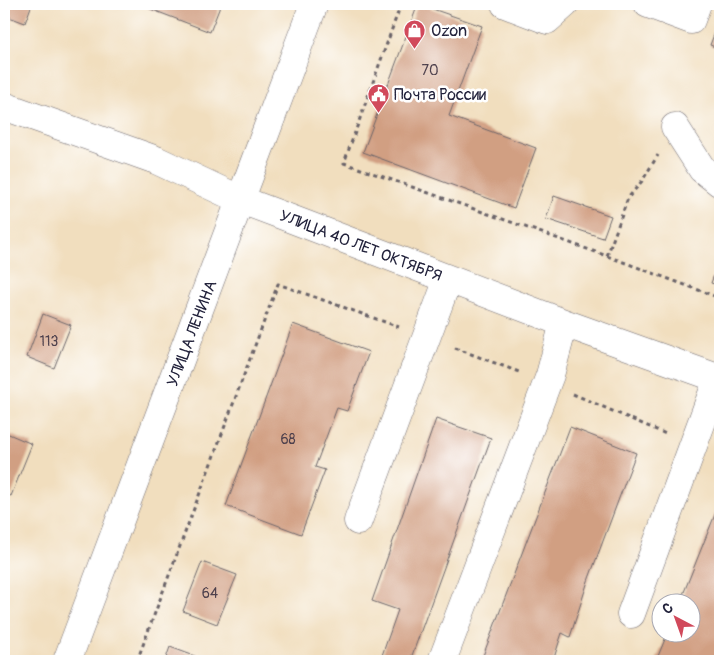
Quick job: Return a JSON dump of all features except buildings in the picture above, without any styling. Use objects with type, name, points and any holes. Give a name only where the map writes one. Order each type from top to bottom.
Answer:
[{"type":"street","name":"УЛИЦА ЛЕНИНА","points":[[67,661],[314,4]]},
{"type":"street","points":[[507,4],[548,20],[565,4]]},
{"type":"street","points":[[648,4],[691,20],[697,4]]},
{"type":"street","name":"УЛИЦА 40 ЛЕТ ОКТЯБРЯ","points":[[4,106],[156,160],[241,200],[719,379]]},
{"type":"street","points":[[675,127],[702,169],[720,183]]},
{"type":"street","points":[[358,521],[448,279]]},
{"type":"street","points":[[442,661],[547,383],[564,322]]},
{"type":"street","points":[[631,614],[692,446],[719,379]]},
{"type":"path","points":[[401,4],[344,163],[720,298]]},
{"type":"path","points":[[607,256],[628,198],[642,181],[675,127]]},
{"type":"path","points":[[136,661],[278,284],[427,337],[547,383],[692,446]]},
{"type":"place","name":"Ozon","points":[[415,49]]},
{"type":"place","name":"Почта России","points":[[378,113]]}]
